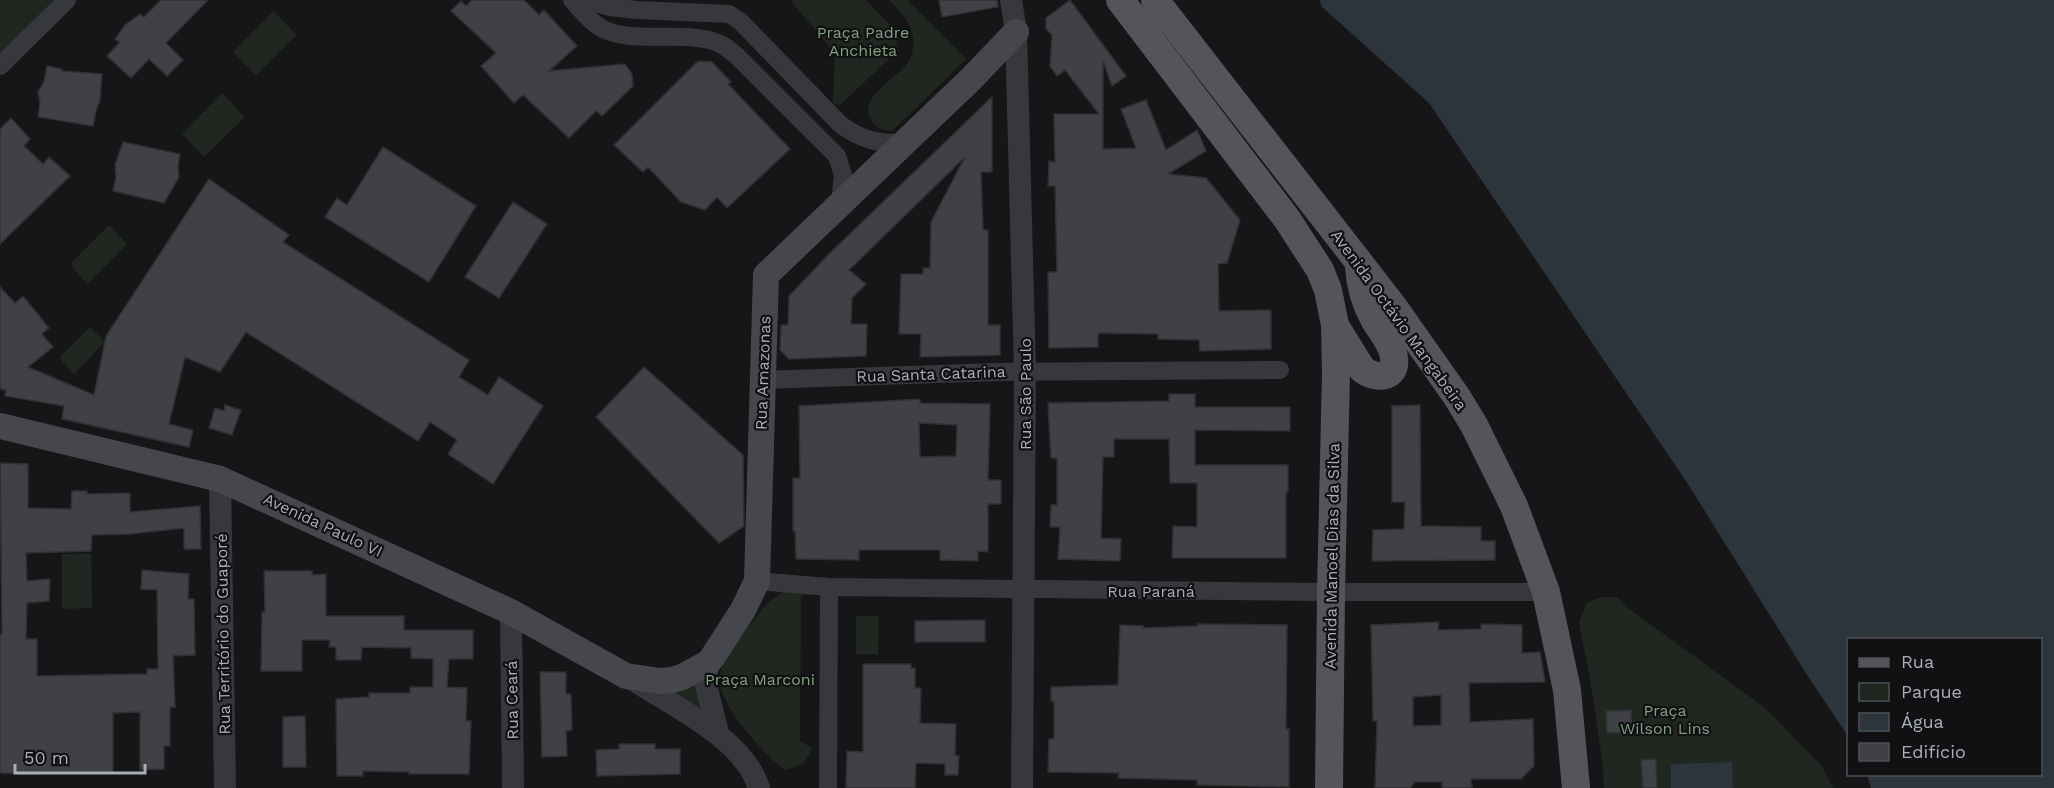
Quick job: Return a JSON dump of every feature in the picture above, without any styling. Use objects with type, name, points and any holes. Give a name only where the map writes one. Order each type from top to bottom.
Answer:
[{"type":"main road","name":"Avenida Octávio Mangabeira","points":[[1120,0],[1287,219],[1320,270],[1328,290],[1335,325]]},
{"type":"main road","name":"Avenida Octávio Mangabeira","points":[[1155,0],[1411,331],[1458,397],[1474,425],[1514,506],[1546,592],[1567,690],[1576,788]]},
{"type":"main road","name":"Rua Amazonas","points":[[708,663],[743,610],[757,581],[766,275],[971,79],[1016,32]]},
{"type":"main road","points":[[1335,325],[1362,369],[1377,377],[1385,377],[1391,372],[1394,366],[1392,348],[1371,313],[1362,292],[1359,262]]},
{"type":"main road","name":"Avenida Manoel Dias da Silva","points":[[1329,788],[1335,325]]},
{"type":"main road","name":"Avenida Paulo VI","points":[[0,426],[220,479],[511,612],[626,676],[660,681],[672,680],[708,663]]},
{"type":"street","points":[[0,66],[67,0]]},
{"type":"street","points":[[572,0],[602,29],[613,32],[711,40],[737,56],[837,156],[843,175],[840,203]]},
{"type":"street","points":[[585,0],[610,7],[637,10],[729,14],[740,21],[850,132],[883,144],[903,143]]},
{"type":"street","name":"Rua São Paulo","points":[[1011,0],[1016,32],[1025,372],[1022,788]]},
{"type":"street","points":[[711,40],[719,12]]},
{"type":"street","name":"Rua Santa Catarina","points":[[762,380],[1025,372],[1280,370]]},
{"type":"street","name":"Rua Território do Guaporé","points":[[220,479],[225,788]]},
{"type":"street","name":"Rua Paraná","points":[[757,581],[829,587],[1024,590],[1546,592]]},
{"type":"street","points":[[828,788],[829,587]]},
{"type":"street","name":"Rua Ceará","points":[[511,612],[513,788]]},
{"type":"street","points":[[708,663],[706,685],[718,733],[749,764],[759,788]]},
{"type":"street","name":"Avenida Paulo VI","points":[[626,676],[718,733]]},
{"type":"green space","points":[[0,0],[61,0],[0,59]]},
{"type":"green space","name":"Praça Padre Anchieta","points":[[790,0],[866,0],[894,29],[897,45],[891,57],[840,105],[833,104],[835,53]]},
{"type":"green space","name":"Praça Padre Anchieta","points":[[889,0],[907,0],[966,59],[892,131],[879,128],[874,124],[868,110],[875,95],[904,67],[913,51],[910,27]]},
{"type":"green space","points":[[274,11],[296,35],[256,75],[233,52]]},
{"type":"green space","points":[[222,93],[245,117],[204,157],[182,134]]},
{"type":"green space","points":[[109,225],[127,244],[87,284],[70,264]]},
{"type":"green space","points":[[90,327],[105,342],[74,374],[59,358]]},
{"type":"green space","points":[[62,554],[91,554],[92,608],[62,609]]},
{"type":"green space","name":"Praça Marconi","points":[[784,591],[805,592],[801,598],[800,741],[812,748],[802,764],[785,770],[744,728],[727,702],[719,678],[725,662],[746,630],[766,605]]},
{"type":"green space","name":"Praça Wilson Lins","points":[[1601,597],[1617,597],[1628,608],[1764,707],[1821,765],[1833,788],[1604,788],[1602,758],[1579,622],[1587,602]]},
{"type":"green space","points":[[856,616],[879,616],[878,654],[856,654]]},
{"type":"green space","points":[[697,680],[708,721],[659,689]]},
{"type":"water","points":[[1320,0],[2054,0],[2054,788],[1871,788],[1867,776],[2042,776],[2042,638],[1847,638],[1847,735],[1686,481],[1429,103],[1321,6]]},
{"type":"water","points":[[1732,762],[1733,788],[1671,788],[1671,764]]},
{"type":"building","points":[[161,0],[208,0],[166,43],[183,60],[167,76],[149,59],[131,78],[107,56],[120,42],[115,39],[125,25],[140,14],[144,17]]},
{"type":"building","points":[[472,0],[524,0],[539,15],[544,10],[577,46],[549,71],[625,64],[632,74],[633,86],[602,116],[596,111],[569,138],[523,95],[514,103],[481,66],[496,53],[451,11],[461,1],[466,6]]},
{"type":"building","points":[[939,0],[997,0],[998,7],[942,17]]},
{"type":"building","points":[[1070,0],[1126,76],[1112,86],[1103,61],[1103,149],[1136,148],[1121,109],[1146,100],[1166,150],[1197,130],[1206,151],[1168,174],[1206,178],[1240,220],[1227,263],[1218,264],[1219,311],[1271,310],[1271,349],[1200,351],[1199,340],[1158,339],[1158,334],[1098,333],[1098,347],[1049,348],[1048,272],[1057,272],[1055,186],[1048,186],[1049,161],[1055,162],[1054,114],[1099,114],[1065,70],[1057,76],[1050,66],[1052,35],[1046,29],[1046,18]]},
{"type":"building","points":[[698,61],[712,62],[731,82],[728,84],[790,149],[727,208],[717,197],[705,210],[681,202],[648,167],[643,172],[614,145]]},
{"type":"building","points":[[47,66],[62,69],[62,71],[102,74],[100,100],[93,126],[38,117],[40,103],[38,92],[44,82]]},
{"type":"building","points":[[992,97],[992,172],[981,172],[983,230],[988,230],[988,325],[1000,325],[1000,355],[920,357],[921,334],[899,334],[901,274],[923,274],[923,268],[930,268],[931,222],[965,157],[849,270],[866,284],[852,298],[851,324],[867,324],[866,356],[789,359],[780,350],[781,325],[788,325],[789,296],[830,253]]},
{"type":"building","points":[[11,118],[30,139],[24,146],[43,164],[49,157],[70,176],[0,244],[0,129]]},
{"type":"building","points":[[123,142],[180,154],[179,177],[164,203],[113,191],[116,177],[115,165]]},
{"type":"building","points":[[383,147],[476,206],[429,282],[325,217],[337,198],[347,205]]},
{"type":"building","points":[[209,179],[289,235],[283,242],[469,360],[459,377],[488,395],[499,377],[543,406],[493,484],[448,454],[457,440],[430,422],[418,441],[246,332],[220,372],[185,357],[169,424],[193,430],[189,447],[62,419],[64,406],[5,396],[6,390],[0,389],[0,287],[15,303],[23,296],[49,328],[42,334],[53,347],[28,367],[94,395],[106,336]]},
{"type":"building","points":[[513,202],[547,224],[499,298],[465,277]]},
{"type":"building","points":[[644,367],[743,455],[744,526],[719,543],[596,417]]},
{"type":"building","points":[[1169,394],[1195,394],[1195,407],[1290,407],[1290,431],[1195,430],[1195,465],[1288,465],[1286,558],[1172,558],[1173,526],[1197,527],[1197,483],[1170,483],[1169,439],[1114,439],[1114,457],[1103,457],[1101,538],[1121,539],[1120,561],[1058,559],[1060,527],[1050,527],[1051,505],[1057,505],[1057,458],[1051,458],[1048,403],[1169,401]]},
{"type":"building","points":[[920,399],[920,403],[990,404],[988,480],[1001,480],[1001,504],[988,504],[988,552],[978,551],[978,561],[940,560],[940,550],[859,550],[859,560],[796,559],[795,531],[793,531],[793,478],[800,478],[799,406]],"holes":[[[919,423],[957,425],[956,456],[920,457]]]},
{"type":"building","points":[[225,405],[241,410],[232,435],[209,428],[215,408],[224,411]]},
{"type":"building","points":[[1420,405],[1421,526],[1481,527],[1481,541],[1495,541],[1495,560],[1372,561],[1373,530],[1404,529],[1405,502],[1392,502],[1392,406]]},
{"type":"building","points":[[0,463],[28,464],[28,508],[71,509],[72,491],[87,491],[87,494],[130,493],[130,512],[200,506],[201,549],[184,549],[184,528],[130,534],[92,535],[91,551],[26,553],[27,581],[50,579],[49,601],[27,603],[26,639],[37,639],[37,676],[147,674],[147,669],[158,669],[157,590],[141,589],[142,570],[189,574],[188,599],[194,599],[195,655],[173,656],[175,707],[170,707],[170,746],[164,746],[164,769],[140,770],[140,712],[113,713],[113,772],[0,773],[0,634],[2,634]]},
{"type":"building","points":[[264,571],[312,571],[312,575],[326,574],[326,616],[404,616],[404,630],[473,630],[473,659],[449,659],[447,687],[467,688],[466,721],[471,721],[469,774],[363,771],[363,776],[337,776],[336,699],[369,697],[369,693],[410,693],[410,687],[433,687],[433,659],[411,658],[411,648],[362,647],[361,660],[336,660],[336,647],[329,647],[330,640],[302,640],[302,671],[261,671],[262,612],[265,612]]},
{"type":"building","points":[[985,620],[985,642],[915,642],[915,621]]},
{"type":"building","points":[[1439,622],[1438,630],[1481,629],[1481,624],[1522,625],[1522,653],[1540,652],[1545,682],[1469,683],[1470,722],[1533,719],[1534,766],[1521,779],[1471,779],[1472,788],[1442,788],[1442,782],[1415,782],[1410,788],[1375,788],[1377,721],[1373,721],[1371,625]],"holes":[[[1441,695],[1441,725],[1413,726],[1413,697]]]},
{"type":"building","points":[[1197,624],[1287,625],[1286,729],[1289,729],[1289,787],[1197,785],[1197,780],[1118,778],[1119,773],[1048,772],[1049,739],[1054,739],[1054,701],[1051,701],[1051,687],[1118,685],[1120,625],[1143,626],[1143,628],[1197,626]]},
{"type":"building","points":[[863,664],[911,664],[911,668],[915,668],[915,688],[921,688],[920,723],[956,724],[955,755],[959,756],[958,775],[945,775],[945,764],[916,763],[915,788],[846,788],[847,751],[863,752]]},
{"type":"building","points":[[540,672],[566,672],[566,694],[571,694],[572,730],[566,731],[567,756],[542,757]]},
{"type":"building","points":[[1631,710],[1632,732],[1607,733],[1606,711]]},
{"type":"building","points":[[305,716],[306,767],[283,767],[283,717]]},
{"type":"building","points":[[619,744],[655,744],[655,749],[680,749],[680,774],[597,776],[596,750],[619,749]]},
{"type":"building","points":[[1656,759],[1657,788],[1643,788],[1641,760]]}]
